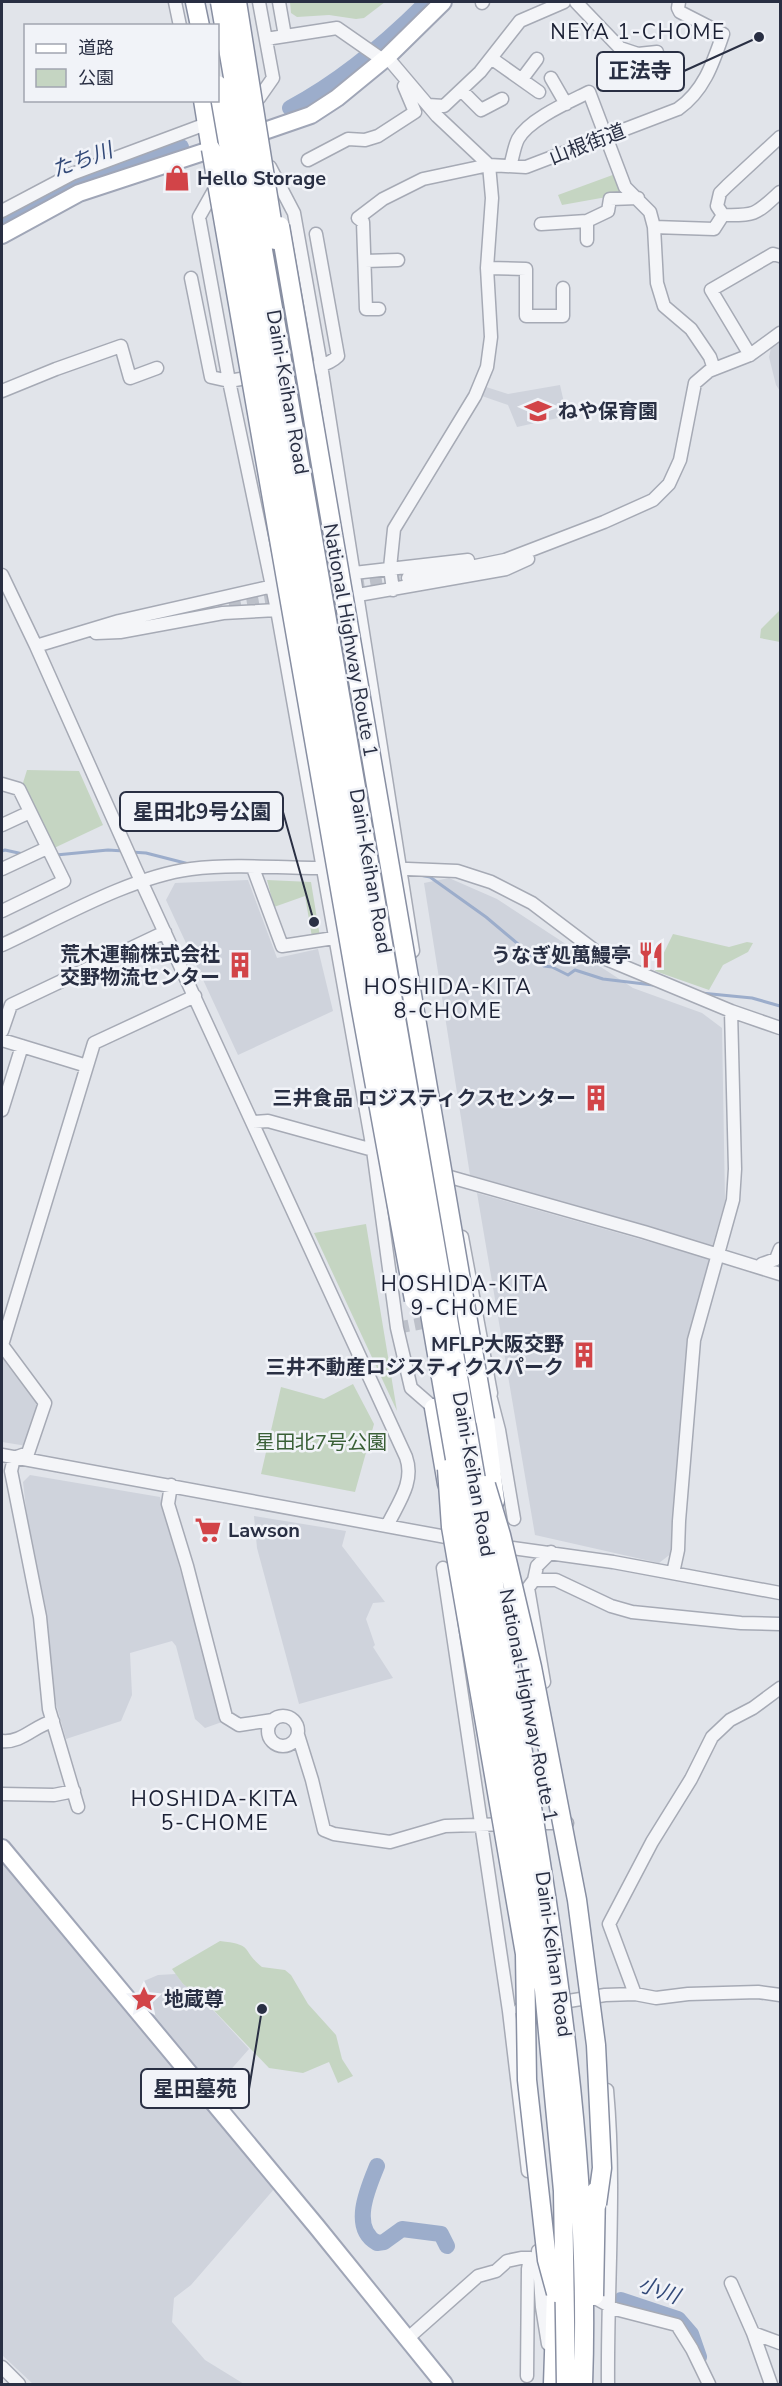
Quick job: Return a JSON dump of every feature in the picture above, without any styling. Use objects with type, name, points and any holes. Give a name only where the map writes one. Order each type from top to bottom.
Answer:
[{"type":"highway","points":[[188,2],[191,24]]},
{"type":"highway","points":[[195,2],[200,24]]},
{"type":"highway","points":[[203,2],[207,24]]},
{"type":"highway","name":"Daini-Keihan Road","points":[[220,2],[317,612],[544,1990],[563,2192],[557,2381]]},
{"type":"highway","points":[[239,2],[313,484],[317,612]]},
{"type":"highway","name":"National Highway Route 1","points":[[239,2],[259,98],[485,1420],[506,1584],[572,1927],[594,2123],[597,2204],[591,2385]]},
{"type":"highway","name":"Daini-Keihan Road","points":[[219,90],[317,612]]},
{"type":"highway","points":[[214,102],[280,514],[317,612]]},
{"type":"highway","points":[[205,115],[323,789],[342,941],[447,1406],[460,1581],[475,1697],[500,1868],[547,2141],[556,2293],[557,2381]]},
{"type":"highway","points":[[447,1406],[501,1535],[529,1656],[577,1900],[596,2044],[602,2168],[597,2204]]},
{"type":"highway","points":[[447,1406],[447,1501],[525,1954],[527,2080],[547,2260],[556,2293]]},
{"type":"highway","name":"Daini-Keihan Road","points":[[447,1406],[522,1751],[561,1990],[579,2189],[583,2385]]},
{"type":"main road","points":[[2,235],[79,193],[311,115],[337,98],[385,58],[443,2]]},
{"type":"main road","points":[[2,1848],[317,2227],[444,2385]]},
{"type":"street","points":[[175,2],[180,24]]},
{"type":"street","points":[[259,2],[273,78],[259,98]]},
{"type":"street","points":[[279,2],[285,36]]},
{"type":"street","points":[[428,105],[444,106],[491,58],[520,21],[564,2]]},
{"type":"street","points":[[576,2],[620,48],[638,54],[657,52]]},
{"type":"street","name":"山根街道","points":[[365,261],[363,222],[358,218],[383,199],[423,179],[489,165],[526,167],[678,108],[696,93],[707,77],[723,34],[680,12],[679,2]]},
{"type":"street","points":[[266,39],[337,28],[385,58],[428,105],[489,165],[492,198],[487,268],[491,337],[483,379],[394,529],[390,568],[393,590]]},
{"type":"street","points":[[491,58],[539,92]]},
{"type":"street","points":[[522,79],[537,59]]},
{"type":"street","points":[[308,160],[348,139],[365,140],[378,136],[415,112],[399,74]]},
{"type":"street","points":[[551,78],[566,104]]},
{"type":"street","points":[[461,90],[481,110],[502,99]]},
{"type":"street","points":[[510,166],[518,139],[524,131],[589,92],[625,187],[650,212],[654,227],[657,283],[664,306],[691,329],[710,357],[714,369]]},
{"type":"street","points":[[2,211],[72,174],[205,115],[197,102]]},
{"type":"street","points":[[723,215],[717,206],[720,193],[780,137]]},
{"type":"street","points":[[270,167],[294,213],[321,365],[450,1177],[478,1312],[491,1399],[499,1430],[514,1519]]},
{"type":"street","points":[[217,185],[199,217],[229,381],[273,586],[322,869],[342,941],[338,958],[373,1150],[397,1328],[411,1388],[447,1406]]},
{"type":"street","points":[[723,215],[747,216],[756,213],[780,192]]},
{"type":"street","points":[[541,224],[587,221],[608,211],[610,199],[638,198]]},
{"type":"street","points":[[654,227],[714,229],[723,215]]},
{"type":"street","points":[[587,221],[587,240]]},
{"type":"street","points":[[191,278],[211,377],[229,381],[332,362],[338,356],[316,234]]},
{"type":"street","points":[[750,355],[711,290],[773,254],[780,256]]},
{"type":"street","points":[[380,309],[366,309],[365,261],[398,260]]},
{"type":"street","points":[[487,268],[526,269],[526,316],[563,316],[563,288]]},
{"type":"street","points":[[408,578],[505,560],[604,522],[653,500],[669,484],[680,460],[696,383],[714,369],[750,355],[780,333]]},
{"type":"street","points":[[2,391],[121,346],[130,378],[157,368]]},
{"type":"street","points":[[354,573],[435,565],[502,555],[562,531],[604,522]]},
{"type":"street","points":[[358,595],[506,569],[569,542],[604,522]]},
{"type":"street","points":[[2,575],[406,1457],[410,1468],[410,1478],[387,1526]]},
{"type":"street","points":[[86,633],[119,621],[273,586]]},
{"type":"street","points":[[36,646],[86,633],[229,605]]},
{"type":"street","points":[[86,633],[120,632],[223,613],[277,610]]},
{"type":"street","points":[[297,721],[311,742],[323,789]]},
{"type":"street","points":[[2,784],[19,789],[64,881],[2,911]]},
{"type":"street","points":[[2,825],[30,812]]},
{"type":"street","points":[[2,869],[47,848]]},
{"type":"street","points":[[254,868],[282,946],[342,941]]},
{"type":"street","points":[[2,945],[141,880],[192,869],[400,868],[457,871],[491,882],[532,903],[606,959],[731,1011],[780,1028]]},
{"type":"street","points":[[2,1031],[10,1005],[165,932]]},
{"type":"street","points":[[8,1456],[28,1453],[45,1403],[2,1345],[94,1043],[195,996]]},
{"type":"street","points":[[673,1573],[678,1551],[694,1340],[732,1200],[735,1169],[731,1011]]},
{"type":"street","points":[[2,1040],[87,1066]]},
{"type":"street","points":[[2,1110],[21,1046]]},
{"type":"street","points":[[253,1122],[268,1121],[373,1150]]},
{"type":"street","points":[[450,1177],[644,1232],[780,1274]]},
{"type":"street","points":[[760,1268],[762,1264],[776,1259],[780,1249]]},
{"type":"street","points":[[485,1420],[491,1399]]},
{"type":"street","points":[[8,1456],[457,1539],[551,1552],[780,1593]]},
{"type":"street","points":[[8,1456],[40,1617],[48,1699],[78,1807]]},
{"type":"street","points":[[171,1485],[168,1504],[187,1566],[226,1717],[239,1725],[273,1720],[282,1716],[291,1718],[297,1726],[324,1830],[334,1834],[390,1842],[445,1826],[567,1823]]},
{"type":"street","points":[[551,1552],[537,1566],[534,1580],[528,1588],[567,1823],[587,1910],[598,1997],[611,2138],[607,2304],[608,2385]]},
{"type":"street","points":[[443,1568],[464,1715],[483,1824],[509,2011],[535,2261],[557,2381]]},
{"type":"street","points":[[534,1580],[556,1580],[611,1606],[632,1612],[741,1623],[780,1624]]},
{"type":"street","points":[[635,1994],[609,1924],[651,1842],[691,1779],[712,1737],[730,1720],[753,1708],[780,1688]]},
{"type":"street","points":[[464,1715],[475,1697]]},
{"type":"street","points":[[273,1720],[268,1728],[273,1742],[287,1746],[298,1735]]},
{"type":"street","points":[[2,1741],[13,1742],[53,1721]]},
{"type":"street","points":[[2,1794],[54,1795],[74,1791]]},
{"type":"street","points":[[509,2011],[598,1997],[635,1994],[656,1998],[688,1994],[758,1992],[780,1995]]},
{"type":"street","points":[[407,2339],[478,2276],[496,2271],[507,2261],[535,2261],[552,2274],[615,2309],[676,2325],[692,2349],[709,2385]]},
{"type":"street","points":[[527,2376],[528,2269],[535,2261]]},
{"type":"street","points":[[731,2283],[753,2333],[771,2385]]},
{"type":"street","points":[[753,2333],[780,2343]]},
{"type":"street","points":[[2,2367],[19,2385]]},
{"type":"shaded area","points":[[780,342],[780,391],[776,385],[769,357],[771,348]]},
{"type":"shaded area","name":"ねや保育園","points":[[560,385],[567,416],[517,427],[508,405],[479,395],[483,386],[508,394]]},
{"type":"shaded area","points":[[449,878],[497,899],[633,988],[702,1013],[722,1028],[725,1201],[712,1247],[470,1175],[424,883]]},
{"type":"shaded area","points":[[248,880],[277,958],[318,949],[333,1011],[238,1055],[166,900],[175,883]]},
{"type":"shaded area","points":[[477,1193],[710,1259],[689,1336],[672,1553],[659,1563],[535,1535]]},
{"type":"shaded area","points":[[2,1346],[42,1404],[27,1446],[2,1442]]},
{"type":"shaded area","points":[[30,1475],[160,1497],[222,1722],[205,1728],[195,1719],[176,1646],[172,1641],[130,1653],[132,1695],[121,1721],[66,1739],[51,1686],[53,1674],[28,1526],[23,1482]]},
{"type":"shaded area","points":[[254,1516],[346,1531],[342,1546],[385,1602],[373,1603],[366,1619],[375,1645],[373,1647],[393,1678],[299,1704],[257,1548]]},
{"type":"shaded area","points":[[2,1858],[275,2188],[191,2285],[174,2298],[172,2322],[205,2360],[244,2384],[33,2384],[2,2355]]},
{"type":"shaded area","points":[[176,1974],[183,1984],[202,1998],[249,2049],[212,2091],[156,2025],[145,1994],[144,1981],[158,1975]]},
{"type":"green space","points":[[290,2],[385,2],[364,18],[356,19],[329,15],[297,17],[291,13]]},
{"type":"green space","points":[[618,173],[629,193],[562,205],[558,195]]},
{"type":"green space","points":[[780,610],[780,642],[760,638],[761,629]]},
{"type":"green space","points":[[27,770],[79,771],[103,825],[52,849],[22,786]]},
{"type":"green space","points":[[267,880],[311,882],[320,937],[312,937],[305,896],[274,907]]},
{"type":"green space","points":[[673,934],[729,947],[747,942],[753,943],[748,952],[723,965],[709,990],[655,971]]},
{"type":"green space","points":[[366,1224],[397,1411],[314,1233]]},
{"type":"green space","name":"星田北7号公園","points":[[353,1384],[374,1424],[355,1492],[261,1474],[281,1387],[324,1399]]},
{"type":"green space","points":[[220,1941],[243,1946],[262,1967],[285,1970],[291,1975],[308,2004],[336,2035],[342,2059],[353,2076],[338,2083],[329,2062],[303,2073],[269,2068],[202,1998],[183,1984],[172,1969]]},
{"type":"waterway","name":"たち川","points":[[290,108],[327,86],[363,60],[427,2]]},
{"type":"waterway","name":"たち川","points":[[2,221],[56,192],[181,147]]},
{"type":"waterway","points":[[56,855],[108,850],[124,851]]},
{"type":"waterway","points":[[2,851],[23,854]]},
{"type":"waterway","points":[[131,852],[146,853],[189,864]]},
{"type":"waterway","points":[[420,875],[430,877],[486,917],[544,966],[552,967],[568,975],[575,970],[603,979],[653,985]]},
{"type":"waterway","points":[[701,993],[752,998],[780,1006]]},
{"type":"waterway","name":"小川","points":[[377,2166],[369,2185],[364,2207],[364,2228],[369,2236],[377,2243],[384,2242],[402,2229],[441,2234],[447,2246]]},
{"type":"waterway","name":"小川","points":[[621,2300],[678,2319],[691,2334],[699,2357]]},
{"type":"tunnel","points":[[317,592],[408,578]]},
{"type":"tunnel","points":[[229,605],[284,596]]},
{"type":"tunnel","points":[[397,1328],[474,1313]]},
{"type":"place","name":"正法寺","points":[[759,37]]},
{"type":"place","name":"Hello Storage","points":[[177,178]]},
{"type":"place","name":"ねや保育園","points":[[538,411]]},
{"type":"place","name":"星田北9号公園","points":[[314,922]]},
{"type":"place","name":"うなぎ処萬鰻亭","points":[[651,955]]},
{"type":"place","name":"荒木運輸株式会社 交野物流センター","points":[[240,965]]},
{"type":"place","name":"三井食品 ロジスティクスセンター","points":[[596,1098]]},
{"type":"place","name":"MFLP大阪交野 三井不動産ロジスティクスパーク","points":[[584,1355]]},
{"type":"place","name":"Lawson","points":[[208,1530]]},
{"type":"place","name":"地蔵尊","points":[[144,1999]]},
{"type":"place","name":"星田墓苑","points":[[262,2009]]},
{"type":"district","name":"NEYA 1-CHOME","points":[[638,32]]},
{"type":"district","name":"HOSHIDA-KITA 8-CHOME","points":[[448,999]]},
{"type":"district","name":"HOSHIDA-KITA 9-CHOME","points":[[465,1296]]},
{"type":"district","name":"HOSHIDA-KITA 5-CHOME","points":[[215,1811]]}]
